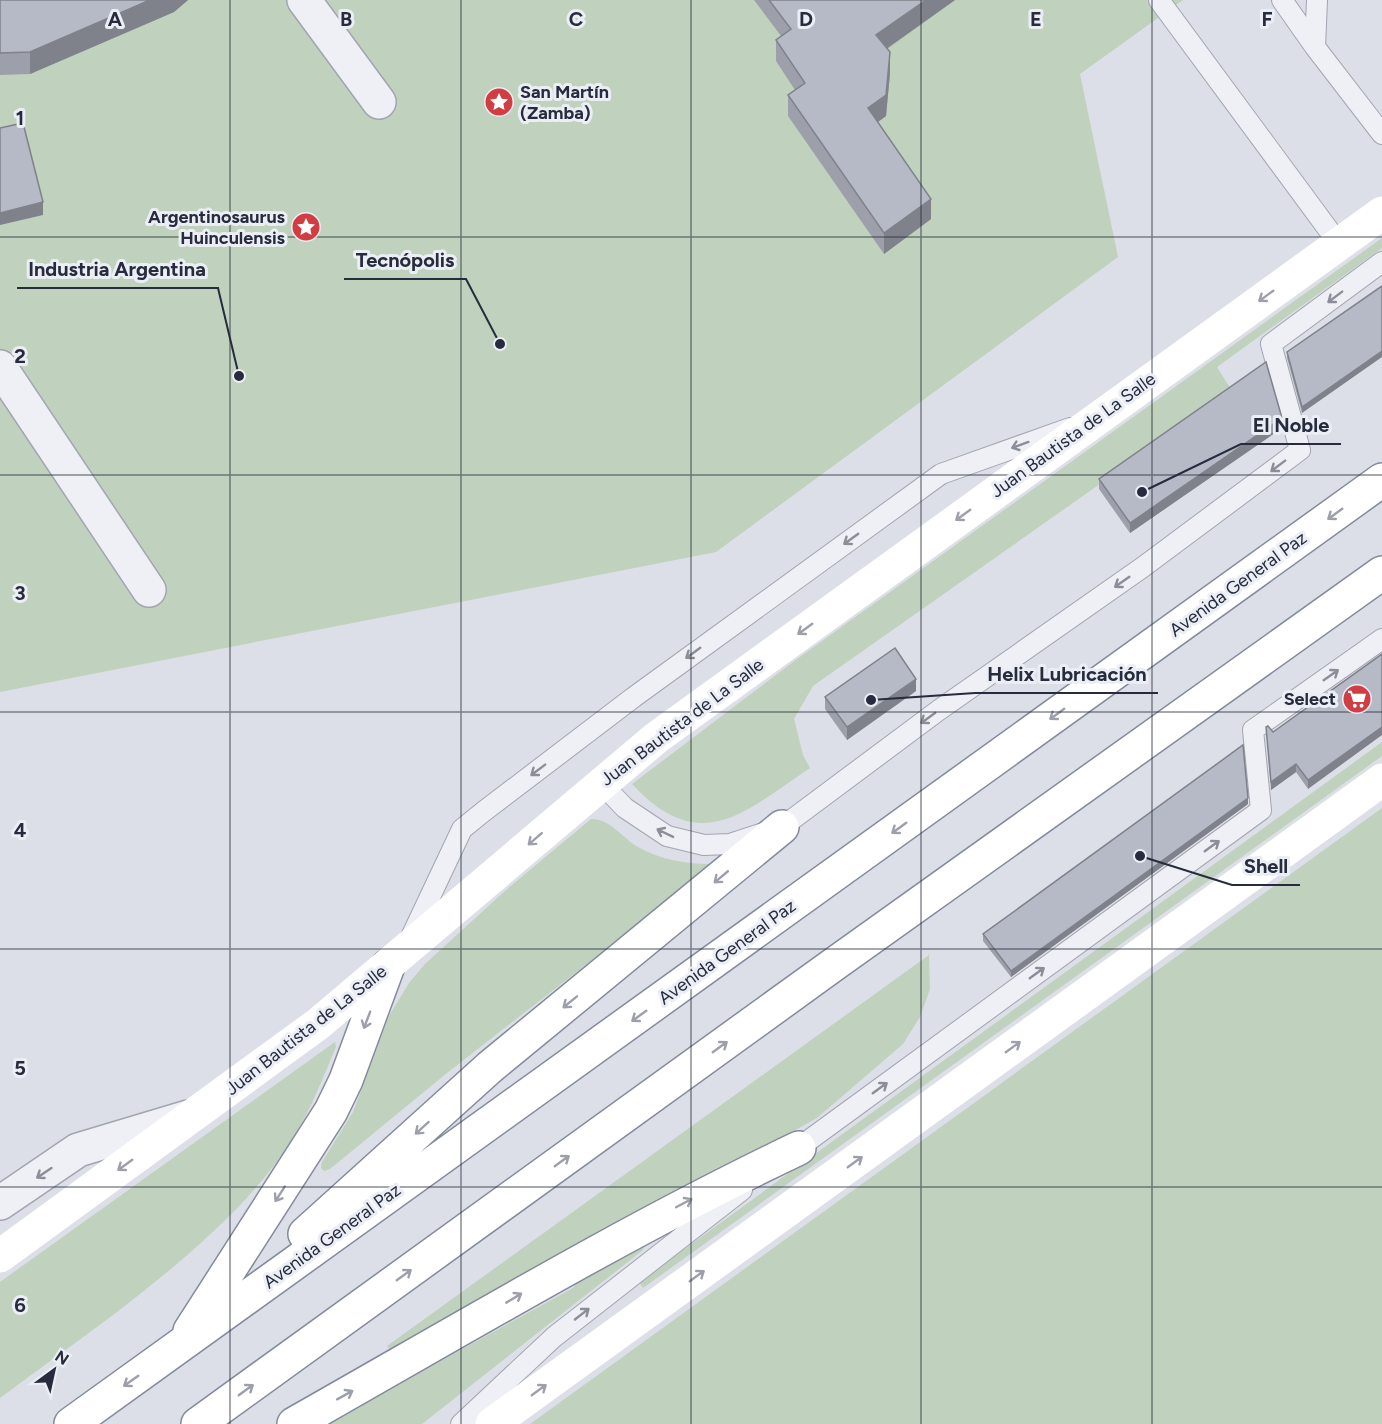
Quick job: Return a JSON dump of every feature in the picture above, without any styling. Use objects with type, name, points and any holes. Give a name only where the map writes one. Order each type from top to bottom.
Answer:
[{"type":"main road","name":"Juan Bautista de La Salle","points":[[0,1256],[318,1024],[656,738],[1382,213]]},
{"type":"main road","name":"Avenida General Paz","points":[[71,1424],[1382,480]]},
{"type":"main road","points":[[198,1424],[833,965],[1382,573]]},
{"type":"main road","points":[[492,1424],[1382,780]]},
{"type":"main road","points":[[179,1347],[490,1067],[782,826]]},
{"type":"main road","points":[[179,1347],[331,1111],[396,958]]},
{"type":"main road","points":[[294,1424],[661,1216],[799,1148]]},
{"type":"street","points":[[304,0],[379,102]]},
{"type":"street","points":[[1,369],[149,590]]},
{"type":"street","points":[[0,1203],[78,1150],[196,1115]]},
{"type":"lane","points":[[1159,0],[1339,244]]},
{"type":"lane","points":[[1282,0],[1382,134]]},
{"type":"lane","points":[[1315,47],[1317,0]]},
{"type":"lane","points":[[601,783],[625,808],[667,836],[704,845],[730,844],[782,826],[939,710],[1143,567],[1300,450],[1271,344],[1382,262]]},
{"type":"lane","points":[[396,958],[462,829],[483,812],[633,697],[941,474],[1095,419]]},
{"type":"lane","points":[[461,1424],[554,1337],[703,1219],[1261,810],[1253,730],[1382,639]]},
{"type":"green space","points":[[0,0],[1183,0],[1080,74],[1118,257],[716,552],[0,692]]},
{"type":"green space","points":[[1382,238],[1382,248],[1217,367],[1232,391],[813,686],[794,719],[803,755],[810,768],[742,812],[721,820],[701,823],[679,819],[656,806],[632,784],[797,659]]},
{"type":"green space","points":[[1382,742],[1382,756],[643,1288],[639,1282]]},
{"type":"green space","points":[[1382,808],[1382,1424],[530,1424]]},
{"type":"green space","points":[[591,819],[605,822],[638,847],[656,855],[695,864],[715,864],[447,1073],[330,1169],[324,1171],[321,1168],[322,1162],[353,1112],[389,1016],[409,983],[425,964],[506,890]]},
{"type":"green space","points":[[929,955],[930,989],[920,1017],[903,1044],[817,1118],[392,1353],[387,1346]]},
{"type":"green space","points":[[335,1042],[336,1047],[321,1082],[293,1138],[267,1175],[235,1211],[159,1279],[0,1398],[0,1282]]},
{"type":"green space","points":[[643,1241],[645,1245],[643,1250],[422,1424],[326,1424],[573,1288],[581,1275]]},
{"type":"building","points":[[0,0],[150,0],[30,52],[0,53]]},
{"type":"building","points":[[769,0],[926,0],[876,35],[890,52],[886,95],[868,108],[931,199],[884,233],[788,95],[805,83],[776,40],[791,29]]},
{"type":"building","points":[[23,123],[43,202],[0,213],[0,128]]},
{"type":"building","points":[[1382,286],[1382,351],[1302,407],[1287,352]]},
{"type":"building","points":[[1266,362],[1282,418],[1130,523],[1099,479]]},
{"type":"building","points":[[895,648],[916,679],[847,727],[825,697]]},
{"type":"building","name":"Select","points":[[1382,654],[1382,727],[1308,780],[1296,764],[1271,782],[1266,727],[1268,726],[1273,732]]},
{"type":"building","points":[[1243,745],[1248,798],[1011,971],[983,934]]},
{"type":"place","name":"San Martín (Zamba)","points":[[499,102]]},
{"type":"place","name":"Argentinosaurus Huinculensis","points":[[306,227]]},
{"type":"place","name":"Tecnópolis","points":[[500,344]]},
{"type":"place","name":"Industria Argentina","points":[[239,376]]},
{"type":"place","name":"El Noble","points":[[1142,492]]},
{"type":"place","name":"Select","points":[[1357,699]]},
{"type":"place","name":"Helix Lubricación","points":[[871,700]]},
{"type":"place","name":"Shell","points":[[1140,856]]}]
